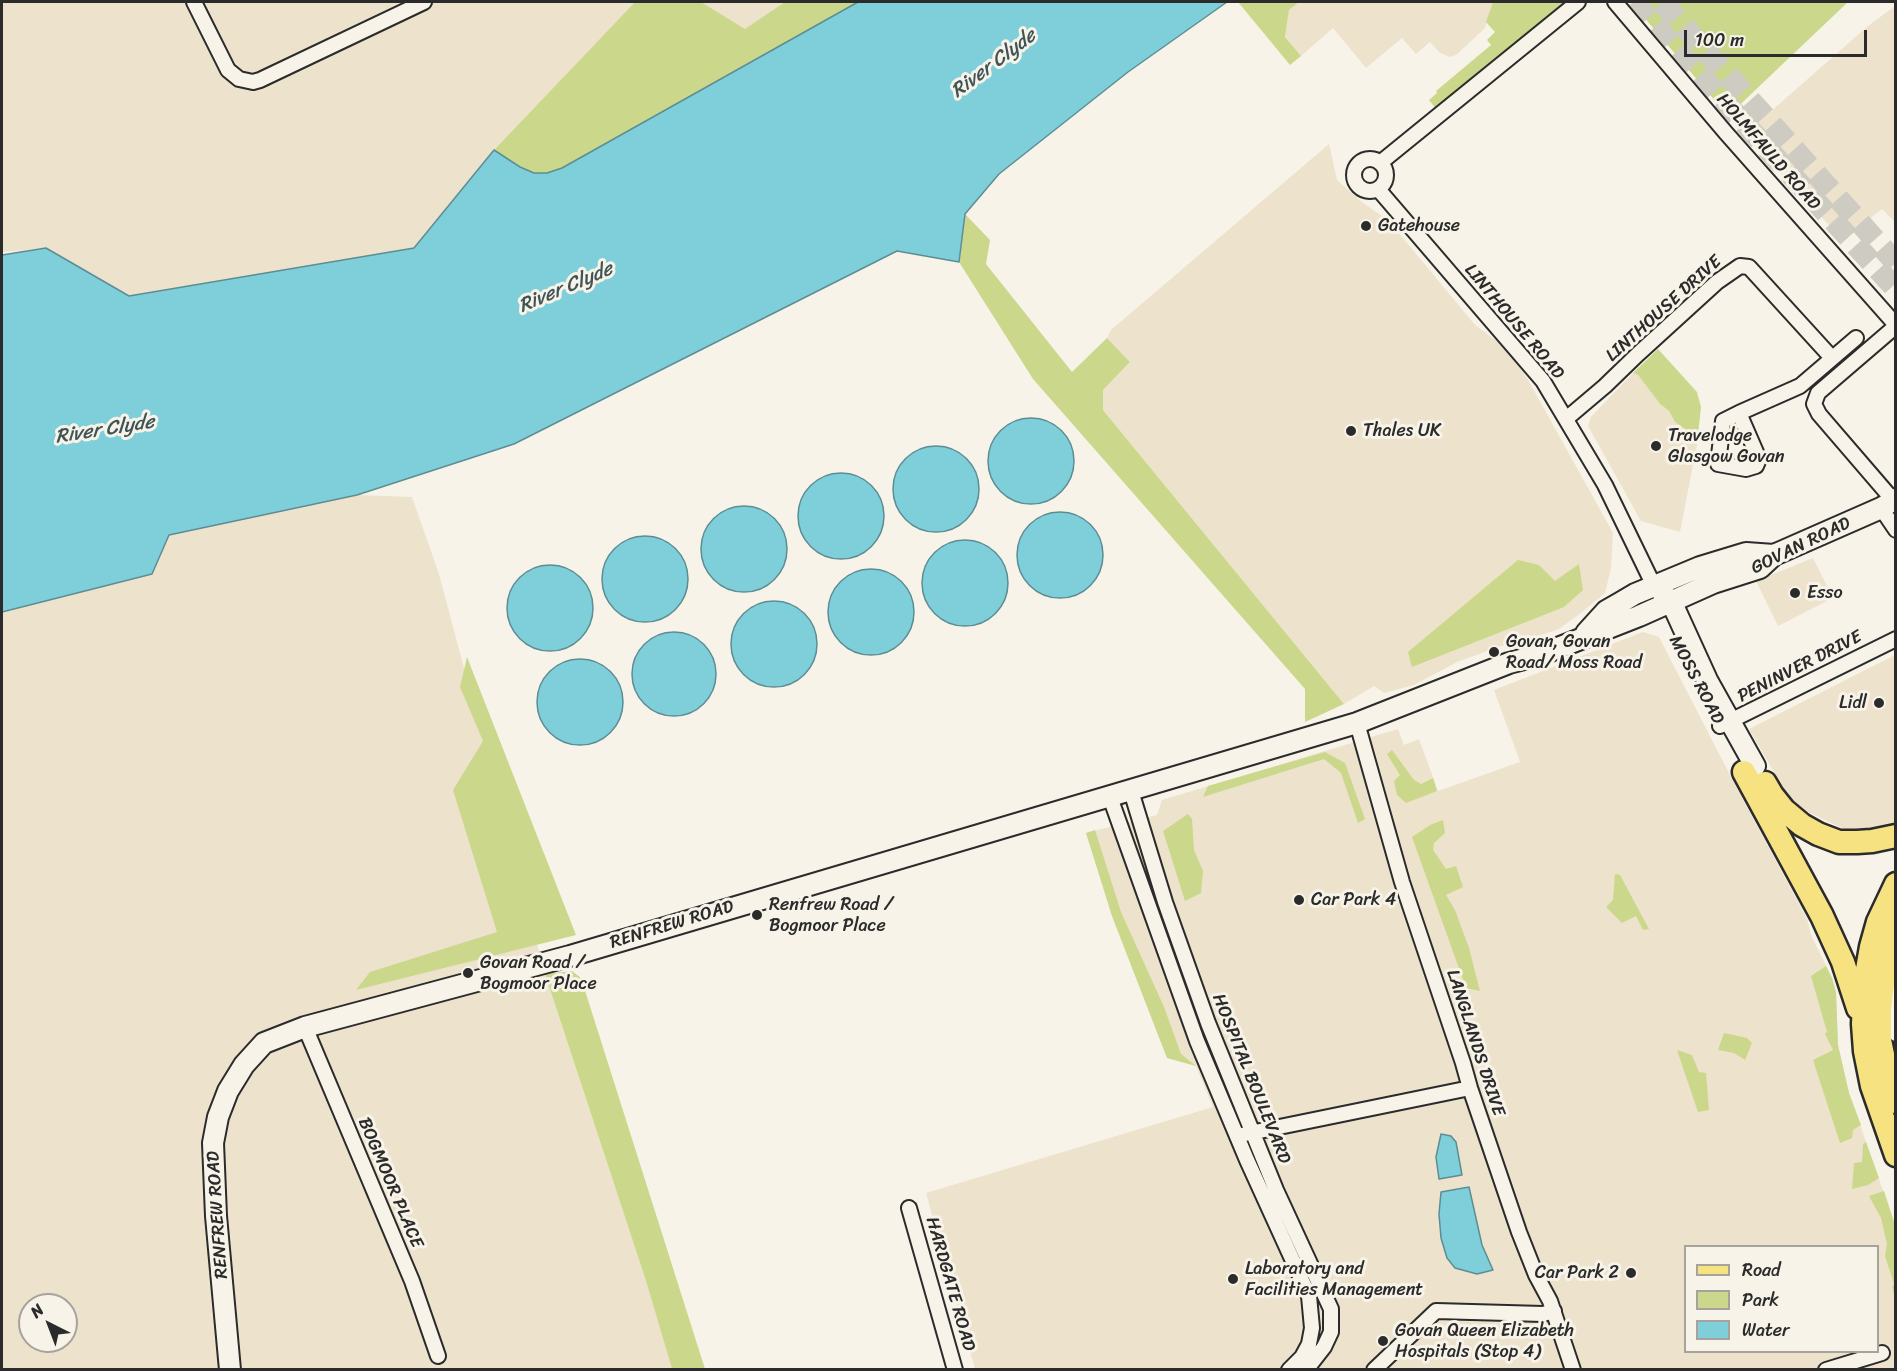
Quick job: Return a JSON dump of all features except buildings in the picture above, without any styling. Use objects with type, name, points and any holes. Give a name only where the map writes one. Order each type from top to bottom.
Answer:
[{"type":"main road","points":[[1749,769],[1791,817],[1818,834],[1839,842],[1880,840],[1896,836]]},
{"type":"main road","points":[[1749,769],[1763,805],[1843,962],[1863,1024]]},
{"type":"main road","points":[[1896,884],[1878,922],[1871,947],[1865,981],[1863,1024],[1870,1080],[1896,1155]]},
{"type":"main road","points":[[1896,922],[1885,966],[1880,1008],[1880,1040],[1896,1102]]},
{"type":"street","points":[[194,2],[228,70],[239,79],[253,82],[423,2]]},
{"type":"street","points":[[1378,189],[1383,185],[1386,174],[1380,163],[1578,2]]},
{"type":"street","name":"HOLMFAULD ROAD","points":[[1615,2],[1726,133],[1896,325]]},
{"type":"street","name":"LINTHOUSE ROAD","points":[[1380,163],[1370,159],[1364,160],[1356,168],[1355,180],[1361,188],[1370,191],[1378,189],[1543,381],[1605,485],[1654,586]]},
{"type":"street","name":"LINTHOUSE DRIVE","points":[[1566,419],[1717,282],[1740,266],[1749,267],[1832,358]]},
{"type":"street","points":[[1896,325],[1818,393],[1814,404],[1819,414],[1880,483],[1890,502],[1896,530]]},
{"type":"street","points":[[1739,412],[1800,386],[1856,338]]},
{"type":"street","name":"GOVAN ROAD","points":[[1357,723],[1509,663],[1540,655],[1639,616],[1713,583],[1760,568],[1774,555],[1890,502]]},
{"type":"street","points":[[1581,637],[1606,611],[1635,594],[1700,567],[1746,553],[1774,555]]},
{"type":"street","points":[[1654,586],[1665,604]]},
{"type":"street","name":"MOSS ROAD","points":[[1665,604],[1707,680],[1725,724],[1749,769]]},
{"type":"street","name":"PENINVER DRIVE","points":[[1725,724],[1896,639]]},
{"type":"street","name":"RENFREW ROAD","points":[[230,1370],[216,1216],[213,1143],[218,1117],[228,1091],[244,1065],[264,1043],[305,1027],[570,956],[1357,723]]},
{"type":"street","name":"LANGLANDS DRIVE","points":[[1357,723],[1395,860],[1470,1088],[1519,1232],[1536,1275],[1548,1295],[1573,1370]]},
{"type":"street","name":"HOSPITAL BOULEVARD","points":[[1131,790],[1165,902],[1208,1023],[1276,1190],[1331,1309],[1331,1332],[1324,1347],[1306,1370]]},
{"type":"street","name":"HOSPITAL BOULEVARD","points":[[1110,797],[1197,1041],[1237,1137],[1309,1296],[1312,1328],[1309,1344],[1302,1357],[1289,1369]]},
{"type":"street","points":[[1896,984],[1894,993],[1896,1034]]},
{"type":"street","name":"BOGMOOR PLACE","points":[[305,1027],[412,1281],[438,1356]]},
{"type":"street","points":[[1237,1137],[1253,1131],[1470,1088]]},
{"type":"street","name":"HARDGATE ROAD","points":[[909,1208],[955,1370]]},
{"type":"street","points":[[1374,1370],[1436,1311],[1543,1314],[1554,1311]]},
{"type":"street","points":[[1826,1370],[1882,1353]]},
{"type":"shaded area","points":[[2,2],[635,2],[494,150],[414,248],[129,296],[46,248],[2,252]]},
{"type":"shaded area","points":[[701,2],[785,2],[745,30]]},
{"type":"shaded area","points":[[1299,2],[1493,2],[1485,28],[1456,55],[1450,57],[1439,52],[1430,42],[1416,54],[1402,38],[1366,68],[1333,28],[1301,56],[1285,37],[1289,10]]},
{"type":"shaded area","points":[[1895,6],[1895,222],[1882,209],[1843,240],[1744,135],[1868,26]]},
{"type":"shaded area","points":[[1329,144],[1337,180],[1363,203],[1388,220],[1475,325],[1505,347],[1527,378],[1613,533],[1611,568],[1605,593],[1559,629],[1457,662],[1414,685],[1384,693],[1374,686],[1344,704],[1103,410],[1103,390],[1130,362],[1107,338],[1111,330]]},
{"type":"shaded area","points":[[1633,373],[1638,375],[1660,404],[1669,411],[1675,422],[1691,433],[1697,444],[1680,532],[1641,521],[1588,426],[1591,417]]},
{"type":"shaded area","points":[[357,495],[412,497],[439,574],[545,974],[646,1281],[672,1369],[2,1370],[2,612],[152,574],[168,535]]},
{"type":"shaded area","points":[[1813,558],[1833,598],[1778,626],[1756,581]]},
{"type":"shaded area","points":[[1643,632],[1659,637],[1807,919],[1811,935],[1832,978],[1836,992],[1838,1045],[1849,1093],[1895,1225],[1895,1369],[975,1369],[926,1193],[1213,1107],[1196,1066],[1167,1058],[1112,916],[1086,833],[1157,815],[1162,800],[1398,729],[1404,745],[1419,739],[1438,791],[1520,762],[1494,690]]},
{"type":"shaded area","points":[[1895,655],[1895,824],[1868,833],[1846,830],[1793,805],[1749,729]]},
{"type":"green space","points":[[635,2],[701,2],[745,29],[785,2],[858,2],[562,168],[547,173],[535,173],[520,167],[494,150]]},
{"type":"green space","points":[[1238,2],[1299,2],[1289,10],[1285,37],[1301,56],[1290,65]]},
{"type":"green space","points":[[1493,2],[1565,2],[1436,109],[1429,100],[1437,93],[1436,91],[1491,45],[1487,40],[1495,32],[1486,22]]},
{"type":"green space","points":[[1631,2],[1848,2],[1728,116]]},
{"type":"green space","points":[[965,214],[990,240],[986,264],[1072,372],[1107,338],[1130,362],[1103,390],[1103,410],[1344,704],[1305,722],[1305,689],[1033,379],[959,262]]},
{"type":"green space","points":[[1658,349],[1697,392],[1701,407],[1697,444],[1691,433],[1675,422],[1669,411],[1660,404],[1638,375],[1633,373]]},
{"type":"green space","points":[[1518,560],[1539,565],[1555,581],[1579,564],[1583,590],[1564,607],[1412,667],[1408,652]]},
{"type":"green space","points":[[467,657],[576,935],[356,990],[370,972],[497,932],[453,790],[483,741],[460,687]]},
{"type":"green space","points":[[1392,750],[1414,780],[1421,784],[1433,778],[1437,791],[1406,803],[1397,795],[1394,781],[1400,775],[1387,754]]},
{"type":"green space","points":[[1325,752],[1345,763],[1365,819],[1358,823],[1341,773],[1324,759],[1203,797],[1208,786]]},
{"type":"green space","points":[[1188,814],[1192,819],[1194,850],[1203,871],[1201,893],[1185,901],[1163,831]]},
{"type":"green space","points":[[1443,820],[1445,833],[1434,843],[1433,850],[1446,869],[1456,866],[1463,887],[1446,895],[1455,910],[1469,948],[1480,991],[1466,988],[1412,837],[1430,825]]},
{"type":"green space","points":[[1095,830],[1121,912],[1164,1007],[1181,1054],[1196,1066],[1167,1058],[1112,916],[1086,833]]},
{"type":"green space","points":[[1615,874],[1620,875],[1649,929],[1643,930],[1636,916],[1622,923],[1606,907],[1613,900]]},
{"type":"green space","points":[[1826,966],[1836,992],[1838,1045],[1849,1093],[1861,1125],[1853,1130],[1852,1138],[1840,1143],[1813,1060],[1833,1050],[1825,1034],[1827,1032],[1811,976]]},
{"type":"green space","points":[[572,971],[581,978],[705,1369],[672,1369],[646,1281],[545,974]]},
{"type":"green space","points":[[1724,1033],[1747,1038],[1752,1043],[1745,1060],[1734,1053],[1718,1050]]},
{"type":"green space","points":[[1677,1050],[1692,1055],[1699,1072],[1706,1073],[1709,1110],[1698,1112]]},
{"type":"green space","points":[[1866,1142],[1879,1178],[1868,1185],[1852,1189],[1854,1163],[1862,1162],[1863,1144]]},
{"type":"green space","points":[[1884,1191],[1895,1225],[1895,1297],[1892,1287],[1894,1284],[1885,1256],[1887,1244],[1881,1218],[1869,1196]]},
{"type":"water","name":"River Clyde","points":[[858,2],[1227,2],[1128,72],[999,174],[965,214],[959,262],[897,251],[514,444],[357,495],[169,535],[152,574],[2,612],[2,255],[46,248],[129,296],[414,248],[494,150],[534,173],[547,173],[562,168]]},
{"type":"water","points":[[1031,418],[1055,425],[1067,437],[1074,461],[1067,485],[1055,497],[1031,504],[1007,497],[995,485],[988,461],[995,437],[1007,425]]},
{"type":"water","points":[[936,446],[953,449],[967,458],[976,472],[979,489],[976,506],[967,520],[953,529],[936,532],[919,529],[905,520],[896,506],[893,489],[896,472],[905,458],[919,449]]},
{"type":"water","points":[[841,473],[865,480],[877,492],[884,516],[877,540],[865,552],[841,559],[817,552],[805,540],[798,516],[805,492],[817,480]]},
{"type":"water","points":[[744,506],[761,509],[775,518],[784,532],[787,549],[784,566],[775,580],[761,589],[744,592],[727,589],[713,580],[704,566],[701,549],[704,532],[713,518],[727,509]]},
{"type":"water","points":[[1060,512],[1077,515],[1091,524],[1100,538],[1103,555],[1100,572],[1091,586],[1077,595],[1060,598],[1043,595],[1029,586],[1020,572],[1017,555],[1020,538],[1029,524],[1043,515]]},
{"type":"water","points":[[645,536],[669,543],[681,555],[688,579],[681,603],[669,615],[645,622],[621,615],[609,603],[602,579],[609,555],[621,543]]},
{"type":"water","points":[[965,540],[989,547],[1001,559],[1008,583],[1001,607],[989,619],[965,626],[941,619],[929,607],[922,583],[929,559],[941,547]]},
{"type":"water","points":[[542,565],[558,565],[581,577],[590,591],[593,608],[590,625],[581,639],[558,651],[542,651],[526,644],[514,632],[507,616],[507,600],[514,584],[526,572]]},
{"type":"water","points":[[871,569],[895,576],[907,588],[914,612],[907,636],[895,648],[871,655],[847,648],[835,636],[828,612],[835,588],[847,576]]},
{"type":"water","points":[[774,601],[790,605],[804,614],[813,628],[817,644],[813,660],[804,674],[790,683],[774,687],[758,683],[744,674],[735,660],[731,644],[735,628],[744,614],[758,605]]},
{"type":"water","points":[[674,632],[690,635],[704,644],[713,658],[716,674],[713,690],[704,704],[690,713],[674,716],[658,713],[644,704],[635,690],[632,674],[635,658],[644,644],[658,635]]},
{"type":"water","points":[[580,659],[604,666],[616,678],[623,702],[616,726],[604,738],[580,745],[556,738],[544,726],[537,702],[544,678],[556,666]]},
{"type":"water","points":[[1441,1134],[1451,1136],[1456,1142],[1462,1175],[1439,1179],[1436,1157]]},
{"type":"water","points":[[1469,1187],[1482,1245],[1493,1270],[1477,1274],[1455,1268],[1447,1258],[1441,1238],[1439,1214],[1441,1192]]},
{"type":"tunnel","points":[[1633,2],[1896,289]]},
{"type":"tunnel","points":[[1662,2],[1896,263]]},
{"type":"place","name":"Gatehouse","points":[[1366,226]]},
{"type":"place","name":"Thales UK","points":[[1351,431]]},
{"type":"place","name":"Travelodge Glasgow Govan","points":[[1656,446]]},
{"type":"place","name":"Esso","points":[[1795,593]]},
{"type":"place","name":"Govan, Govan Road/ Moss Road","points":[[1494,652]]},
{"type":"place","name":"Lidl","points":[[1879,703]]},
{"type":"place","name":"Car Park 4","points":[[1299,900]]},
{"type":"place","name":"Renfrew Road / Bogmoor Place","points":[[757,915]]},
{"type":"place","name":"Govan Road / Bogmoor Place","points":[[468,973]]},
{"type":"place","name":"Car Park 2","points":[[1631,1273]]},
{"type":"place","name":"Laboratory and Facilities Management","points":[[1233,1279]]},
{"type":"place","name":"Govan Queen Elizabeth Hospitals (Stop 4)","points":[[1383,1341]]}]
